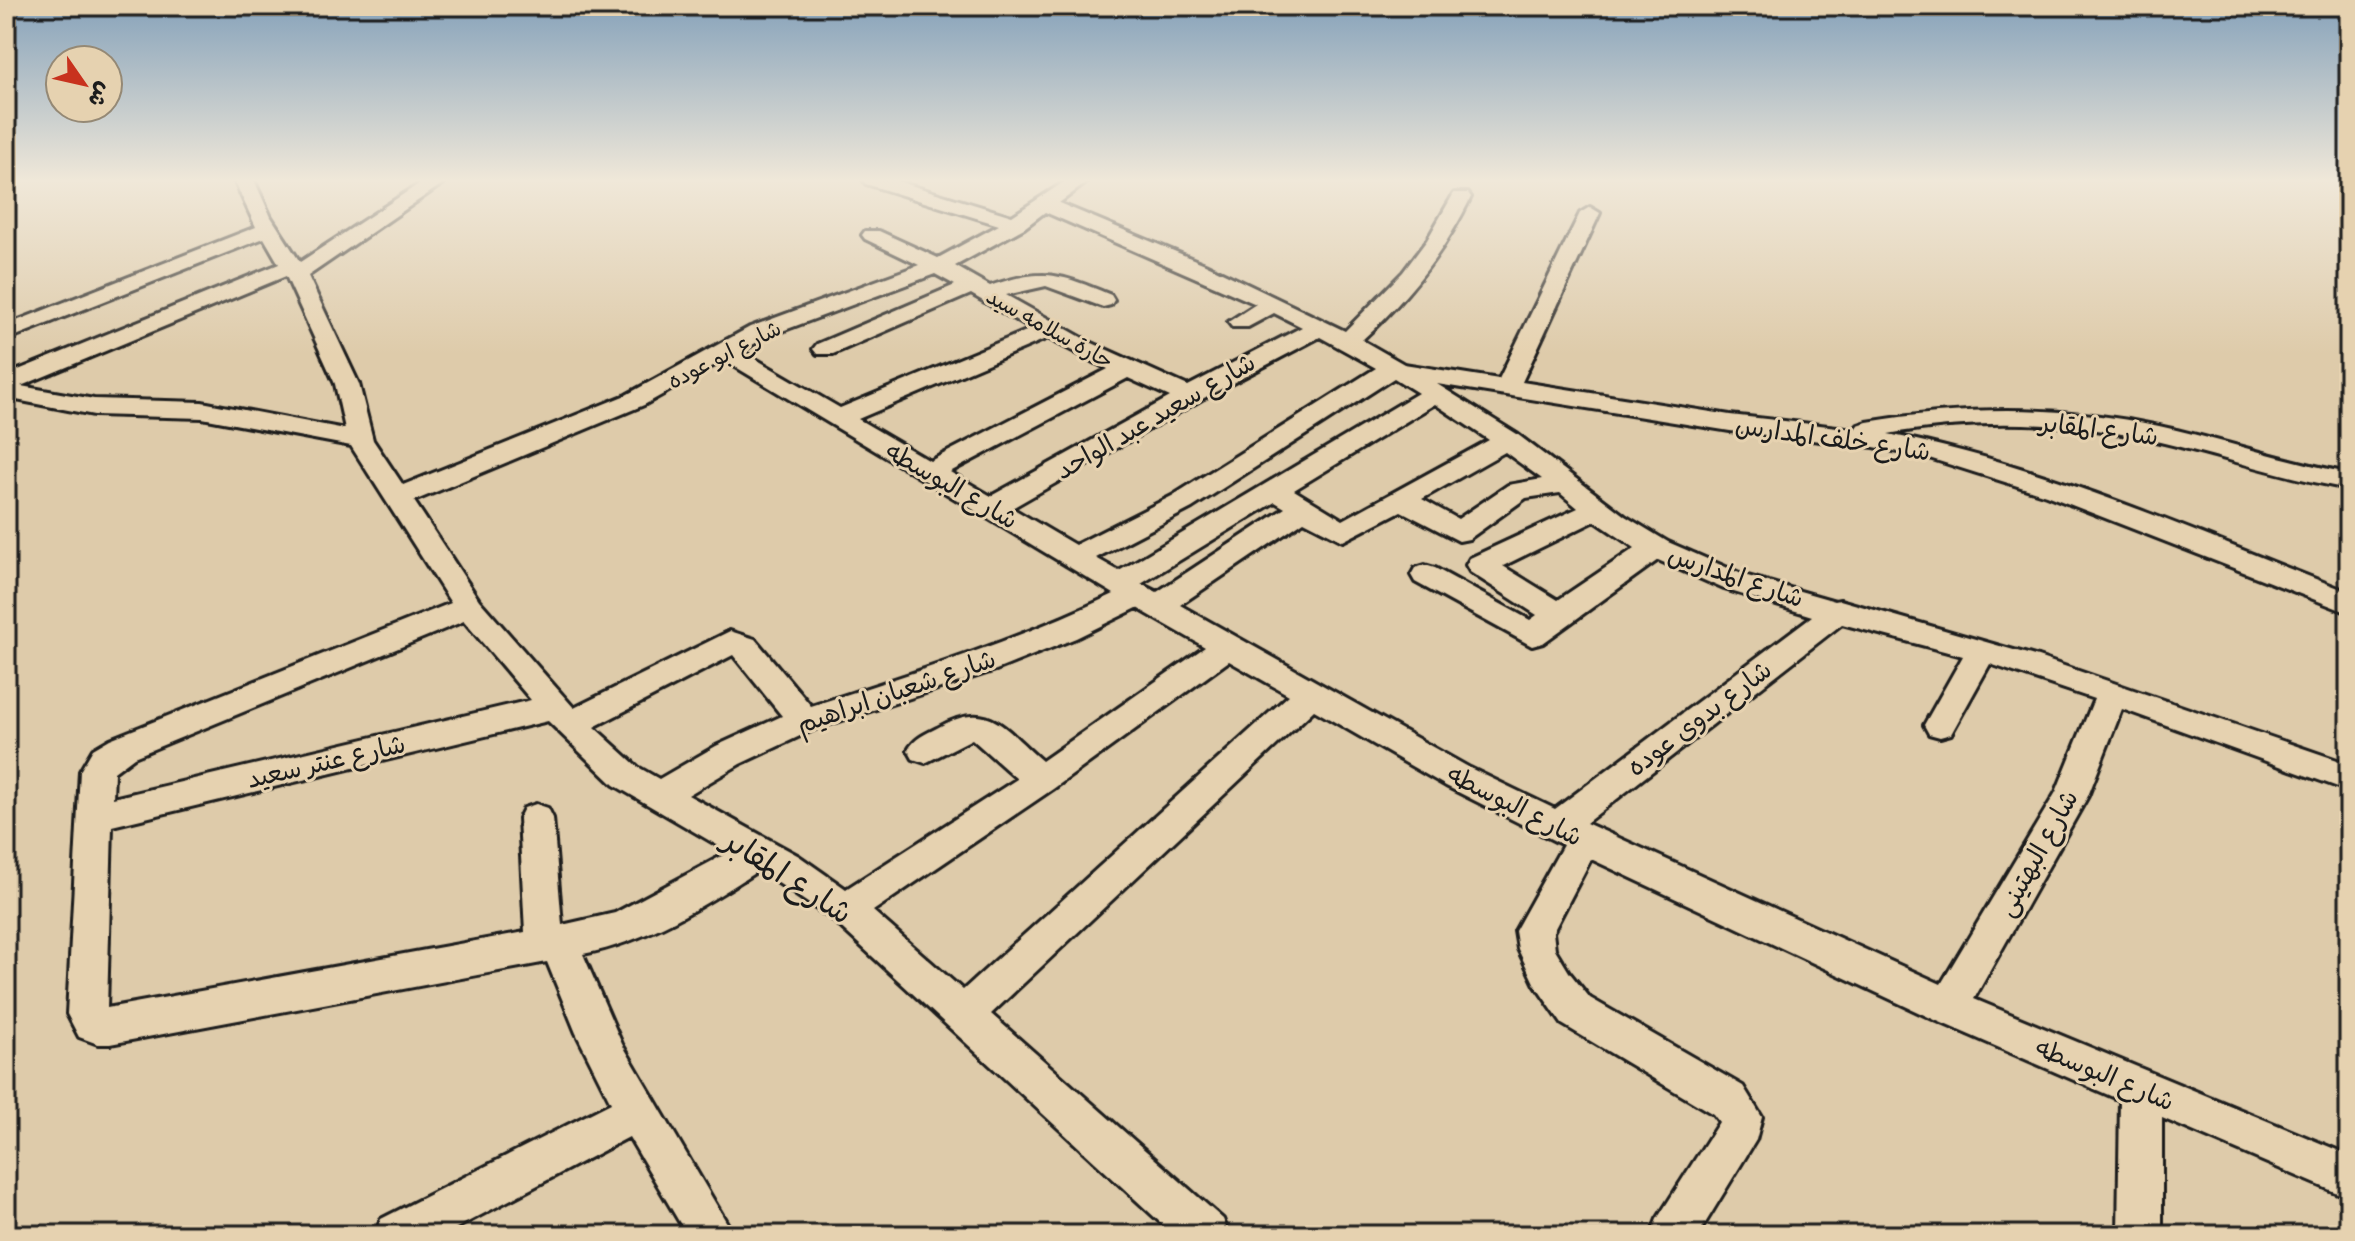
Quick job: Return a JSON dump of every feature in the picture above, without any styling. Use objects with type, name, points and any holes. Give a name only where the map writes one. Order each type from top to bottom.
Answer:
[{"type":"street","points":[[6,333],[246,238]]},
{"type":"street","points":[[6,391],[94,407],[202,410],[360,440],[347,384],[294,270],[274,238]]},
{"type":"street","points":[[6,384],[294,270],[345,238]]},
{"type":"street","name":"حارة سلامه سيد","points":[[878,238],[940,266],[1049,330],[1187,395]]},
{"type":"street","name":"شارع ابو عوده","points":[[399,497],[635,400],[758,332],[940,266],[991,238]]},
{"type":"street","name":"شارع المدارس","points":[[1129,238],[1273,304],[1435,393],[1508,440],[1598,509],[1656,548],[1738,582],[1982,650],[2349,778]]},
{"type":"street","points":[[1345,343],[1388,305],[1421,268],[1441,238]]},
{"type":"street","points":[[1508,386],[1578,238]]},
{"type":"street","points":[[825,349],[980,290],[1032,278],[1045,278],[1103,300]]},
{"type":"street","points":[[1240,322],[1273,304]]},
{"type":"street","name":"شارع سعيد عبد الواحد","points":[[993,507],[1064,469],[1187,395],[1319,328]]},
{"type":"street","points":[[839,418],[947,370],[1049,330]]},
{"type":"street","name":"شارع البوسطه","points":[[724,350],[1138,595],[1458,777],[1949,1007],[2349,1177]]},
{"type":"street","points":[[929,472],[1127,369]]},
{"type":"street","points":[[1074,557],[1182,502],[1391,369]]},
{"type":"street","name":"شارع خلف المدارس","points":[[1391,369],[1730,423],[1845,435],[1934,451],[1994,467],[2349,603]]},
{"type":"street","points":[[1138,595],[1216,527],[1273,489],[1435,393]]},
{"type":"street","name":"شارع المقابر","points":[[1845,435],[1937,420],[2069,421],[2158,434],[2349,481]]},
{"type":"street","name":"شارع المقابر","points":[[360,440],[469,607],[562,716],[626,776],[797,874],[846,909],[1207,1235]]},
{"type":"street","points":[[1273,489],[1343,532],[1508,440]]},
{"type":"street","points":[[1401,499],[1459,532],[1518,491],[1565,484]]},
{"type":"street","points":[[1182,502],[1244,548]]},
{"type":"street","points":[[1138,595],[1244,548],[1304,508]]},
{"type":"street","points":[[1558,614],[1480,565],[1598,509]]},
{"type":"street","points":[[1425,575],[1532,635],[1656,548]]},
{"type":"street","name":"شارع شعبان ابراهيم","points":[[658,796],[728,755],[804,720],[985,662],[1065,630],[1138,595]]},
{"type":"street","points":[[469,607],[113,753],[97,771],[87,1014],[90,1023],[96,1027],[608,933],[648,918],[758,852]]},
{"type":"street","name":"شارع بدوى عوده","points":[[1570,832],[1840,610]]},
{"type":"street","name":"شارع عنتر سعيد","points":[[97,816],[562,716],[730,642],[744,647],[804,720]]},
{"type":"street","points":[[846,909],[1041,780],[1229,645]]},
{"type":"street","points":[[1940,725],[1982,650]]},
{"type":"street","points":[[963,1015],[1312,693]]},
{"type":"street","name":"شارع البهتينى","points":[[1949,1007],[2071,796],[2112,694]]},
{"type":"street","points":[[925,750],[966,727],[979,726],[1041,780]]},
{"type":"street","points":[[536,818],[553,945],[638,1111],[712,1235]]},
{"type":"street","points":[[1570,832],[1534,931],[1534,945],[1568,1003],[1576,1011],[1728,1100],[1741,1117],[1741,1125],[1673,1235]]},
{"type":"street","points":[[2140,1235],[2141,1090]]},
{"type":"street","points":[[397,1235],[638,1111]]}]
